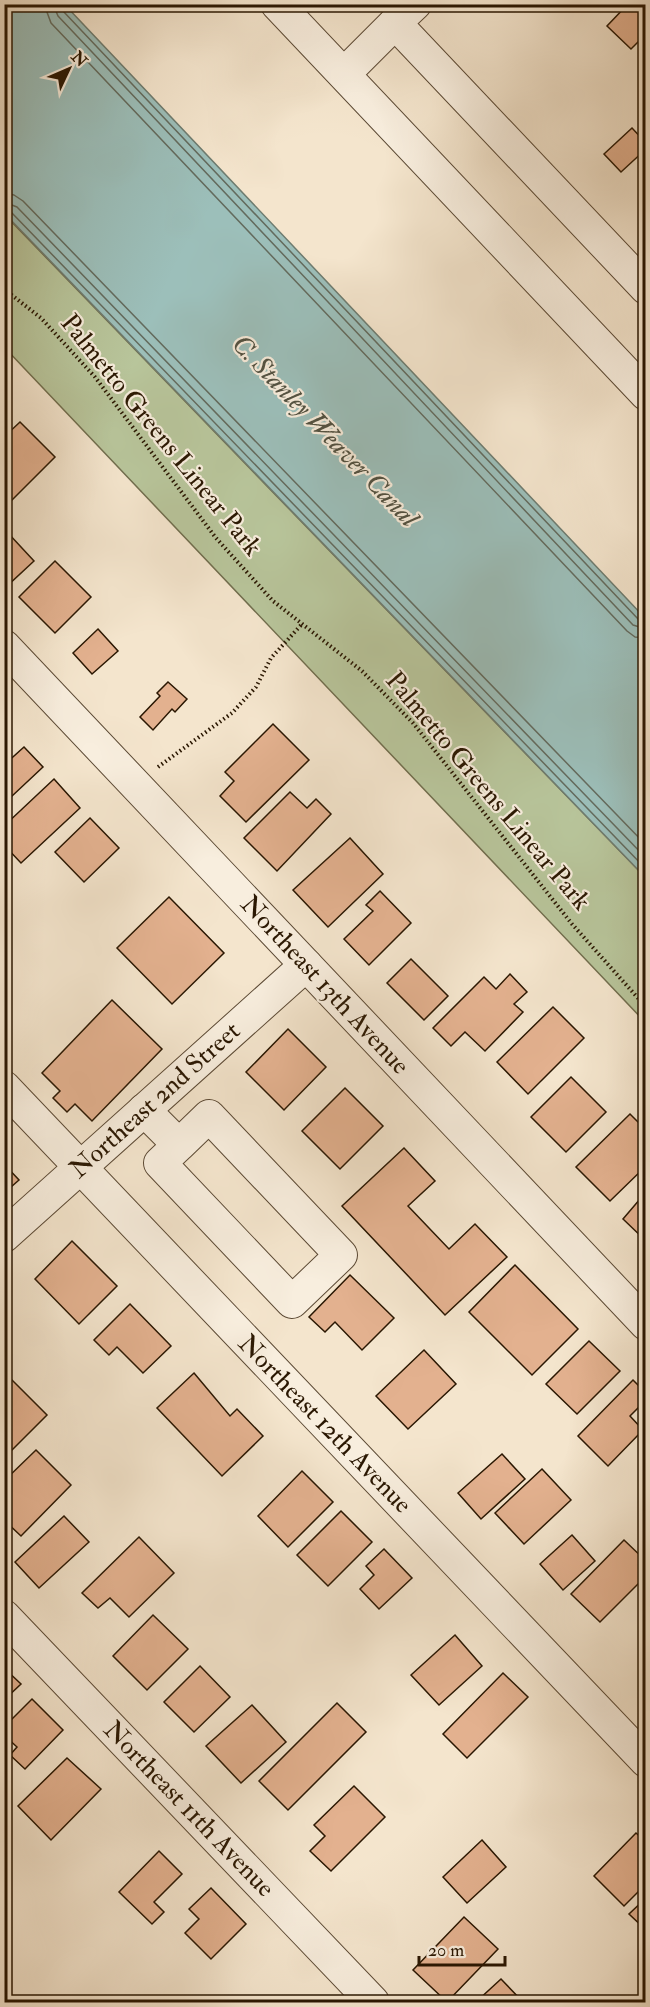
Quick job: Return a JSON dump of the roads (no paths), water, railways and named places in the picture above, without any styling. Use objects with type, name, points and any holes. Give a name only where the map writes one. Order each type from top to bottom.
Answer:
[{"type":"street","points":[[278,5],[645,394]]},
{"type":"street","points":[[344,74],[405,14],[645,288]]},
{"type":"street","name":"Northeast 13th Avenue","points":[[4,646],[645,1324]]},
{"type":"street","name":"Northeast 2nd Street","points":[[4,1236],[306,965]]},
{"type":"street","name":"Northeast 12th Avenue","points":[[4,1087],[645,1761]]},
{"type":"street","points":[[144,1110],[179,1145]]},
{"type":"street","points":[[209,1116],[341,1255],[292,1302],[160,1163],[179,1145],[209,1116]]},
{"type":"street","name":"Northeast 11th Avenue","points":[[4,1616],[374,2002]]},
{"type":"water","name":"C. Stanley Weaver Canal","points":[[5,4],[65,5],[645,618],[645,877],[5,214]]}]
